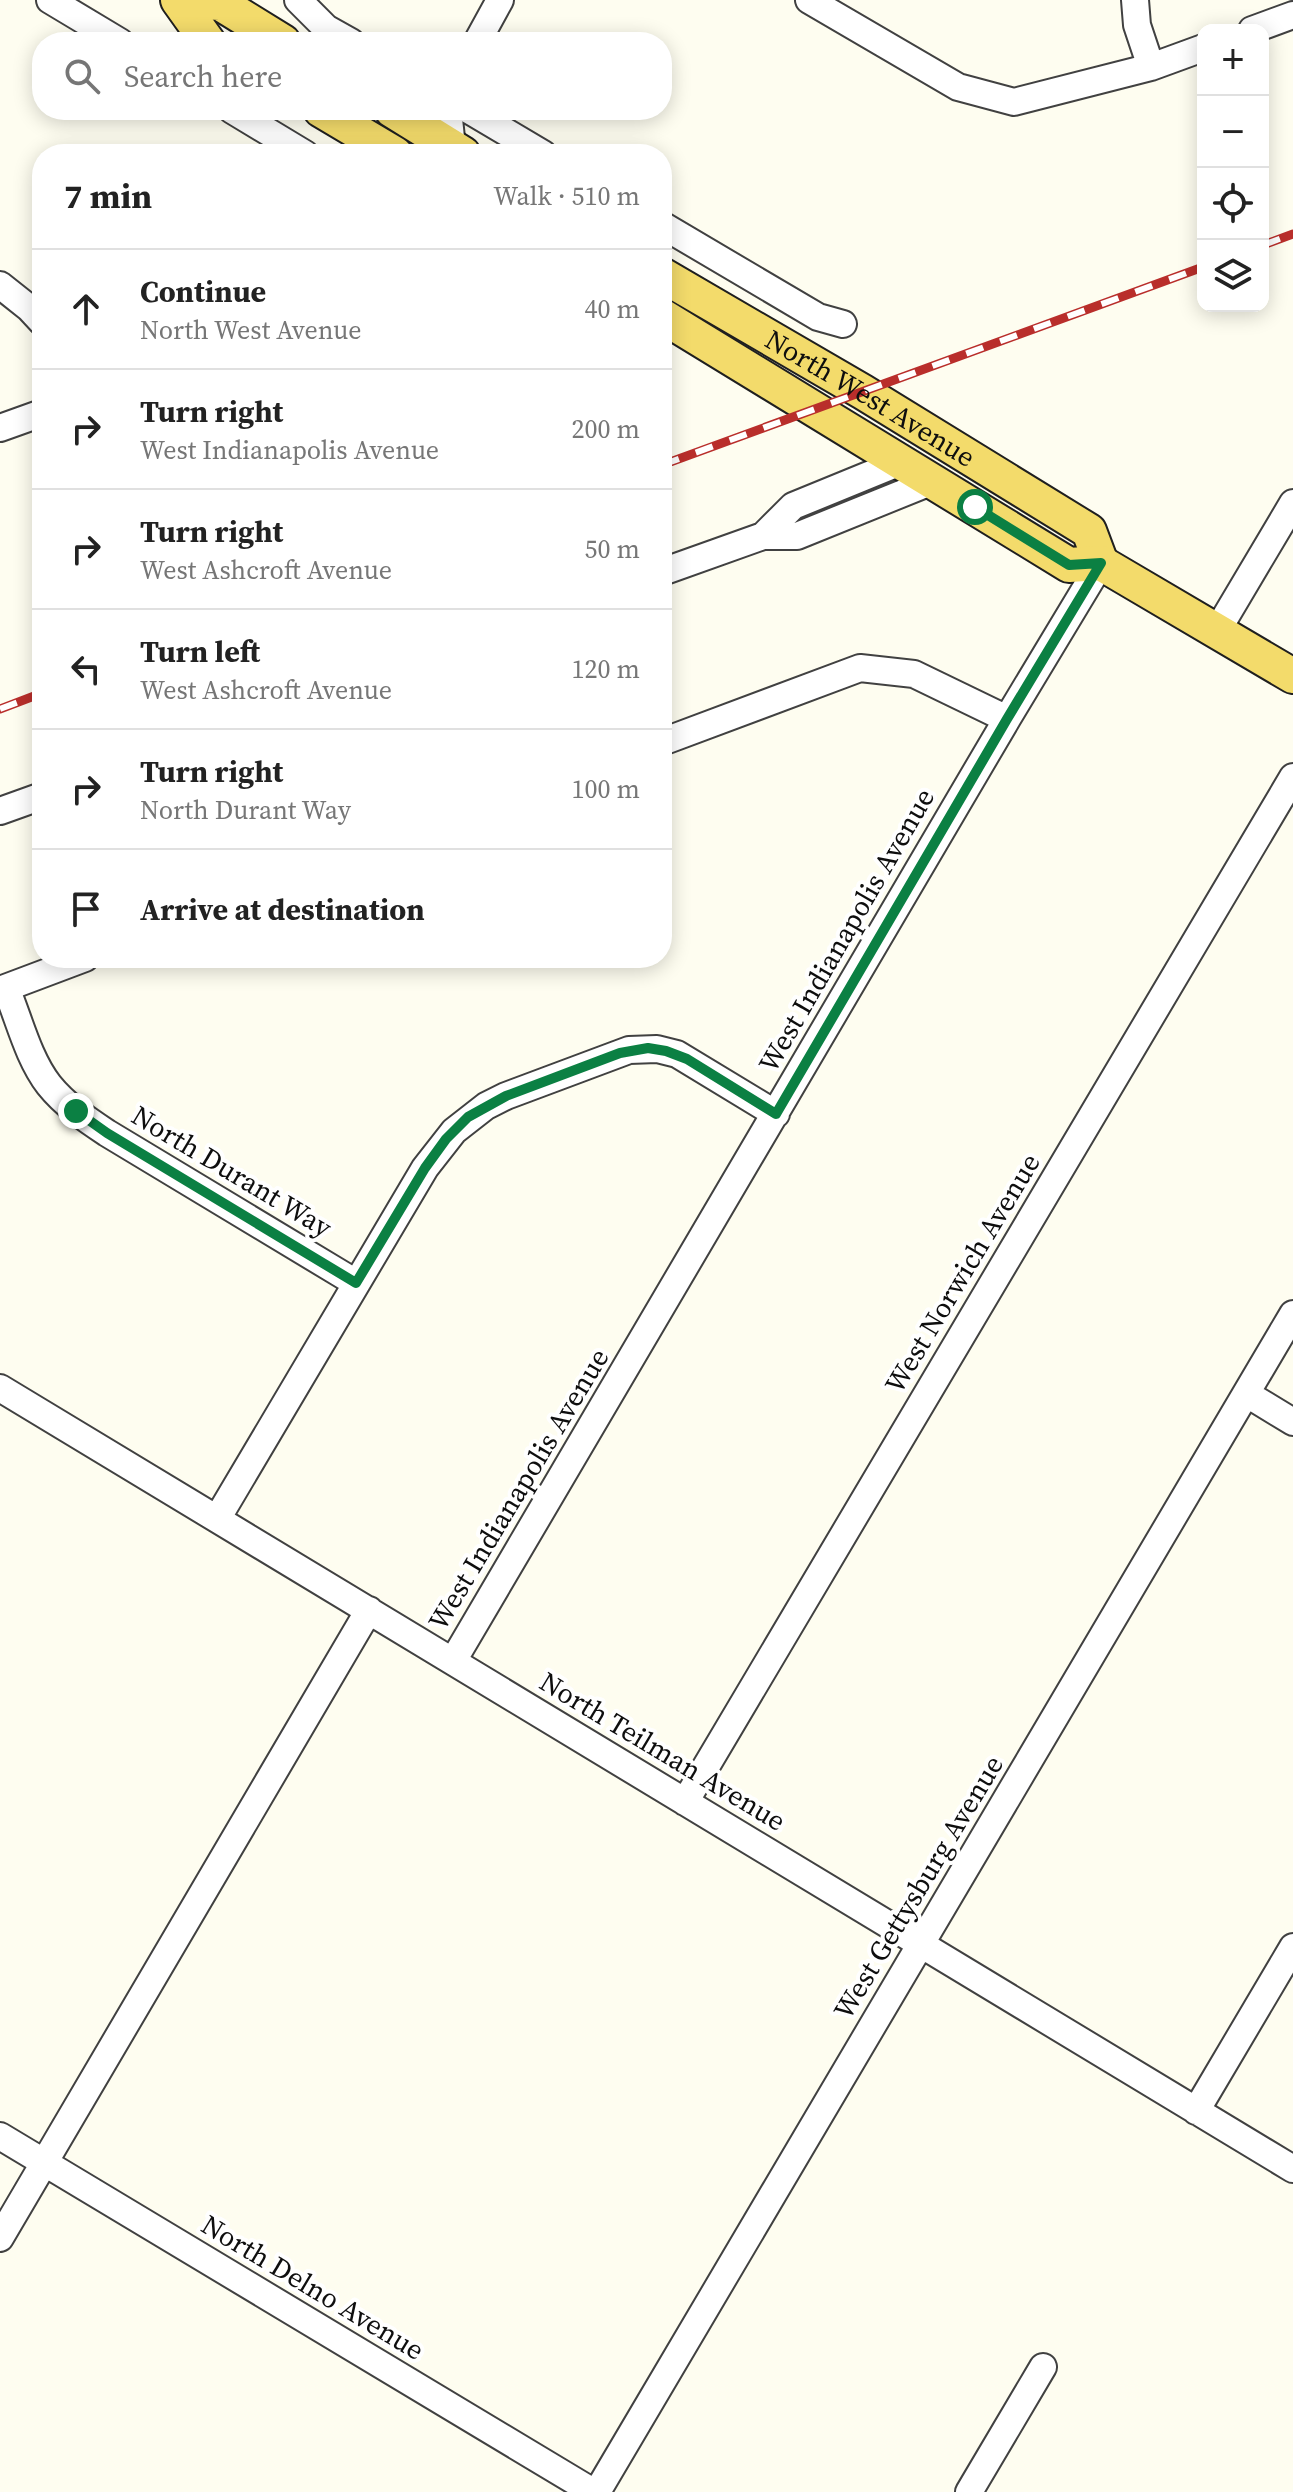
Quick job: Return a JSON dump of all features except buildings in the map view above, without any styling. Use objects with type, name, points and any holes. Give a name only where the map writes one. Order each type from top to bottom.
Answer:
[{"type":"main road","points":[[180,0],[201,32]]},
{"type":"main road","points":[[180,0],[220,3],[267,32]]},
{"type":"main road","points":[[338,120],[378,144]]},
{"type":"main road","points":[[407,120],[444,144]]},
{"type":"main road","name":"North West Avenue","points":[[672,281],[863,392],[1089,531],[1101,563]]},
{"type":"main road","name":"North West Avenue","points":[[672,322],[1069,565],[1101,563],[1293,676]]},
{"type":"main road","points":[[903,461],[924,458],[942,464],[983,488],[1011,483]]},
{"type":"street","points":[[50,0],[103,32]]},
{"type":"street","points":[[298,0],[333,32]]},
{"type":"street","points":[[482,32],[500,0]]},
{"type":"street","points":[[809,0],[958,87],[1014,102],[1151,67],[1197,50]]},
{"type":"street","points":[[1135,0],[1137,25],[1151,67]]},
{"type":"street","points":[[1268,24],[1293,15]]},
{"type":"street","points":[[249,120],[288,144]]},
{"type":"street","points":[[450,120],[454,144]]},
{"type":"street","points":[[486,120],[526,144]]},
{"type":"street","points":[[672,231],[818,317],[843,324]]},
{"type":"street","points":[[0,285],[32,311]]},
{"type":"street","points":[[0,428],[32,417]]},
{"type":"street","points":[[763,536],[793,506],[903,461]]},
{"type":"street","points":[[672,568],[763,536],[797,536],[933,481]]},
{"type":"street","points":[[1217,631],[1293,503]]},
{"type":"street","name":"West Indianapolis Avenue","points":[[453,1661],[1101,563]]},
{"type":"street","points":[[672,738],[860,668],[914,674],[1007,719]]},
{"type":"street","name":"West Norwich Avenue","points":[[685,1802],[1293,777]]},
{"type":"street","points":[[0,811],[32,800]]},
{"type":"street","points":[[3,989],[59,968]]},
{"type":"street","name":"North Durant Way","points":[[3,989],[36,1064],[48,1083],[76,1111],[107,1133],[356,1283]]},
{"type":"street","points":[[217,1519],[425,1168],[446,1139],[468,1117],[506,1096],[620,1053],[648,1048],[687,1059],[776,1114]]},
{"type":"street","name":"West Gettysburg Avenue","points":[[595,2492],[1293,1314]]},
{"type":"street","name":"North Teilman Avenue","points":[[0,1388],[1293,2169]]},
{"type":"street","points":[[1247,1394],[1293,1422]]},
{"type":"street","points":[[0,2238],[369,1610]]},
{"type":"street","points":[[1196,2111],[1293,1947]]},
{"type":"street","name":"North Delno Avenue","points":[[0,2136],[595,2492]]},
{"type":"street","points":[[969,2492],[1043,2367]]},
{"type":"railway","points":[[1269,243],[1293,234]]},
{"type":"railway","points":[[672,461],[1197,269]]},
{"type":"railway","points":[[0,709],[32,697]]},
{"type":"route","points":[[76,1111],[107,1133],[356,1283],[432,1157],[468,1117],[497,1099],[620,1053],[648,1048],[687,1059],[776,1114],[1101,563],[1069,565],[975,507]]}]
